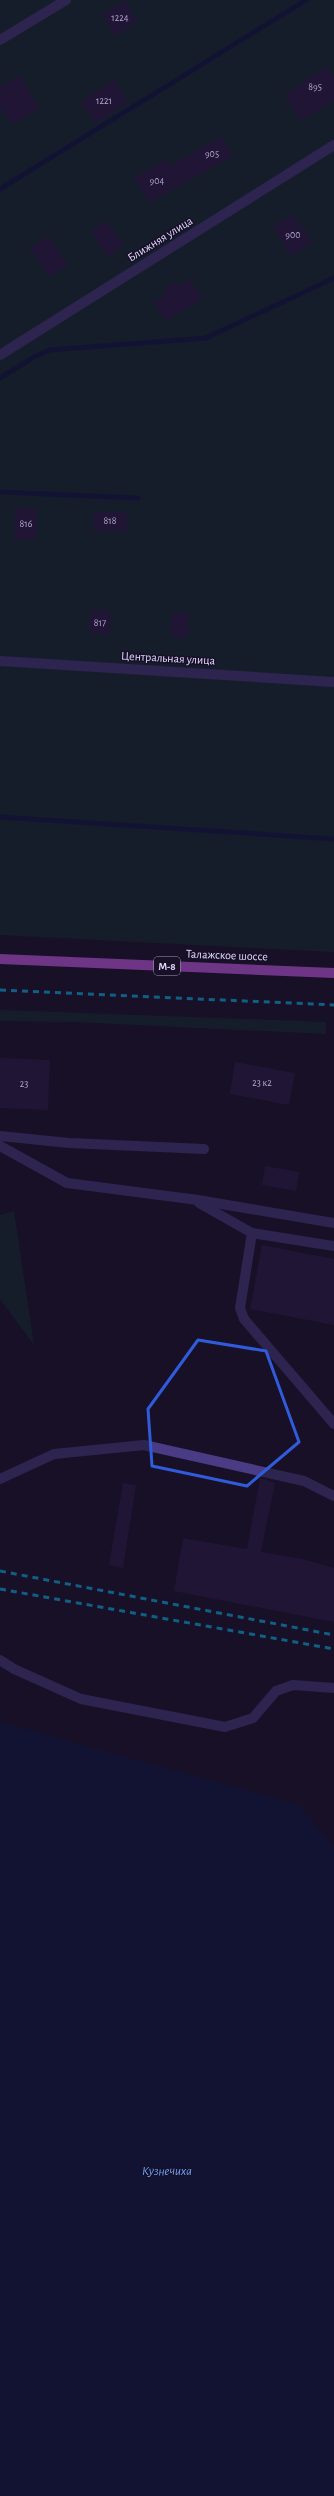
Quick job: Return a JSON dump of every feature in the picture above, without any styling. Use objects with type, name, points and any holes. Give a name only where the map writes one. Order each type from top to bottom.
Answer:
[{"type":"main road","name":"Талажское шоссе","points":[[0,959],[334,973]]},
{"type":"lane","points":[[0,40],[66,0]]},
{"type":"lane","name":"Ближняя улица","points":[[0,355],[334,145]]},
{"type":"lane","name":"Центральная улица","points":[[0,661],[334,682]]},
{"type":"lane","points":[[0,1136],[69,1143],[204,1149]]},
{"type":"lane","points":[[0,1146],[67,1183],[193,1199],[334,1223]]},
{"type":"lane","points":[[193,1199],[252,1233],[334,1246]]},
{"type":"lane","points":[[252,1233],[240,1308],[244,1320],[334,1424]]},
{"type":"lane","points":[[0,1478],[54,1454],[144,1445],[304,1481],[334,1496]]},
{"type":"lane","points":[[0,1660],[14,1669],[81,1699],[225,1727],[254,1718],[276,1691],[287,1687],[316,1685],[334,1688]]},
{"type":"highlighted area","points":[[198,1340],[266,1351],[299,1442],[247,1486],[152,1466],[148,1409]]},
{"type":"green space","points":[[0,0],[334,0],[334,952],[0,935]]},
{"type":"green space","points":[[0,1010],[326,1022],[326,1034],[75,1022],[0,1021]]},
{"type":"green space","points":[[14,1211],[34,1345],[0,1299],[0,1215]]},
{"type":"water","name":"Кузнечиха","points":[[0,1722],[299,1805],[334,1847],[334,2496],[0,2496]]},
{"type":"building","points":[[125,1],[137,22],[115,36],[102,14]]},
{"type":"building","points":[[326,67],[334,79],[334,100],[301,121],[284,95]]},
{"type":"building","points":[[19,75],[39,108],[12,125],[0,106],[0,87]]},
{"type":"building","points":[[114,80],[128,102],[95,123],[81,101]]},
{"type":"building","points":[[221,136],[233,156],[149,203],[134,178],[167,159],[171,166]]},
{"type":"building","points":[[293,214],[312,242],[292,256],[273,228]]},
{"type":"building","points":[[107,221],[124,245],[108,257],[91,232]]},
{"type":"building","points":[[48,236],[68,265],[50,277],[30,248]]},
{"type":"building","points":[[190,279],[202,299],[165,321],[153,302],[167,294],[164,289],[175,281],[178,286]]},
{"type":"building","points":[[15,508],[37,509],[36,540],[14,539]]},
{"type":"building","points":[[94,512],[127,512],[127,531],[93,531]]},
{"type":"building","points":[[91,610],[111,612],[109,635],[89,633]]},
{"type":"building","points":[[172,612],[189,613],[188,638],[171,637]]},
{"type":"building","points":[[0,1058],[50,1060],[48,1110],[0,1108]]},
{"type":"building","points":[[235,1062],[295,1073],[289,1105],[230,1094]]},
{"type":"building","points":[[265,1166],[299,1172],[296,1191],[262,1185]]},
{"type":"building","points":[[262,1245],[334,1259],[334,1325],[250,1309]]},
{"type":"building","points":[[260,1478],[275,1483],[261,1552],[303,1559],[334,1568],[334,1622],[174,1591],[183,1538],[247,1549]]},
{"type":"building","points":[[123,1483],[136,1485],[123,1568],[109,1565]]},
{"type":"waterway","points":[[0,189],[306,0]]},
{"type":"waterway","points":[[0,378],[34,357],[50,350],[206,338],[334,278]]},
{"type":"waterway","points":[[0,492],[138,498]]},
{"type":"waterway","points":[[0,817],[334,839]]},
{"type":"railway","points":[[0,990],[334,1005]]},
{"type":"railway","points":[[0,1571],[334,1635]]},
{"type":"railway","points":[[0,1589],[334,1649]]}]
